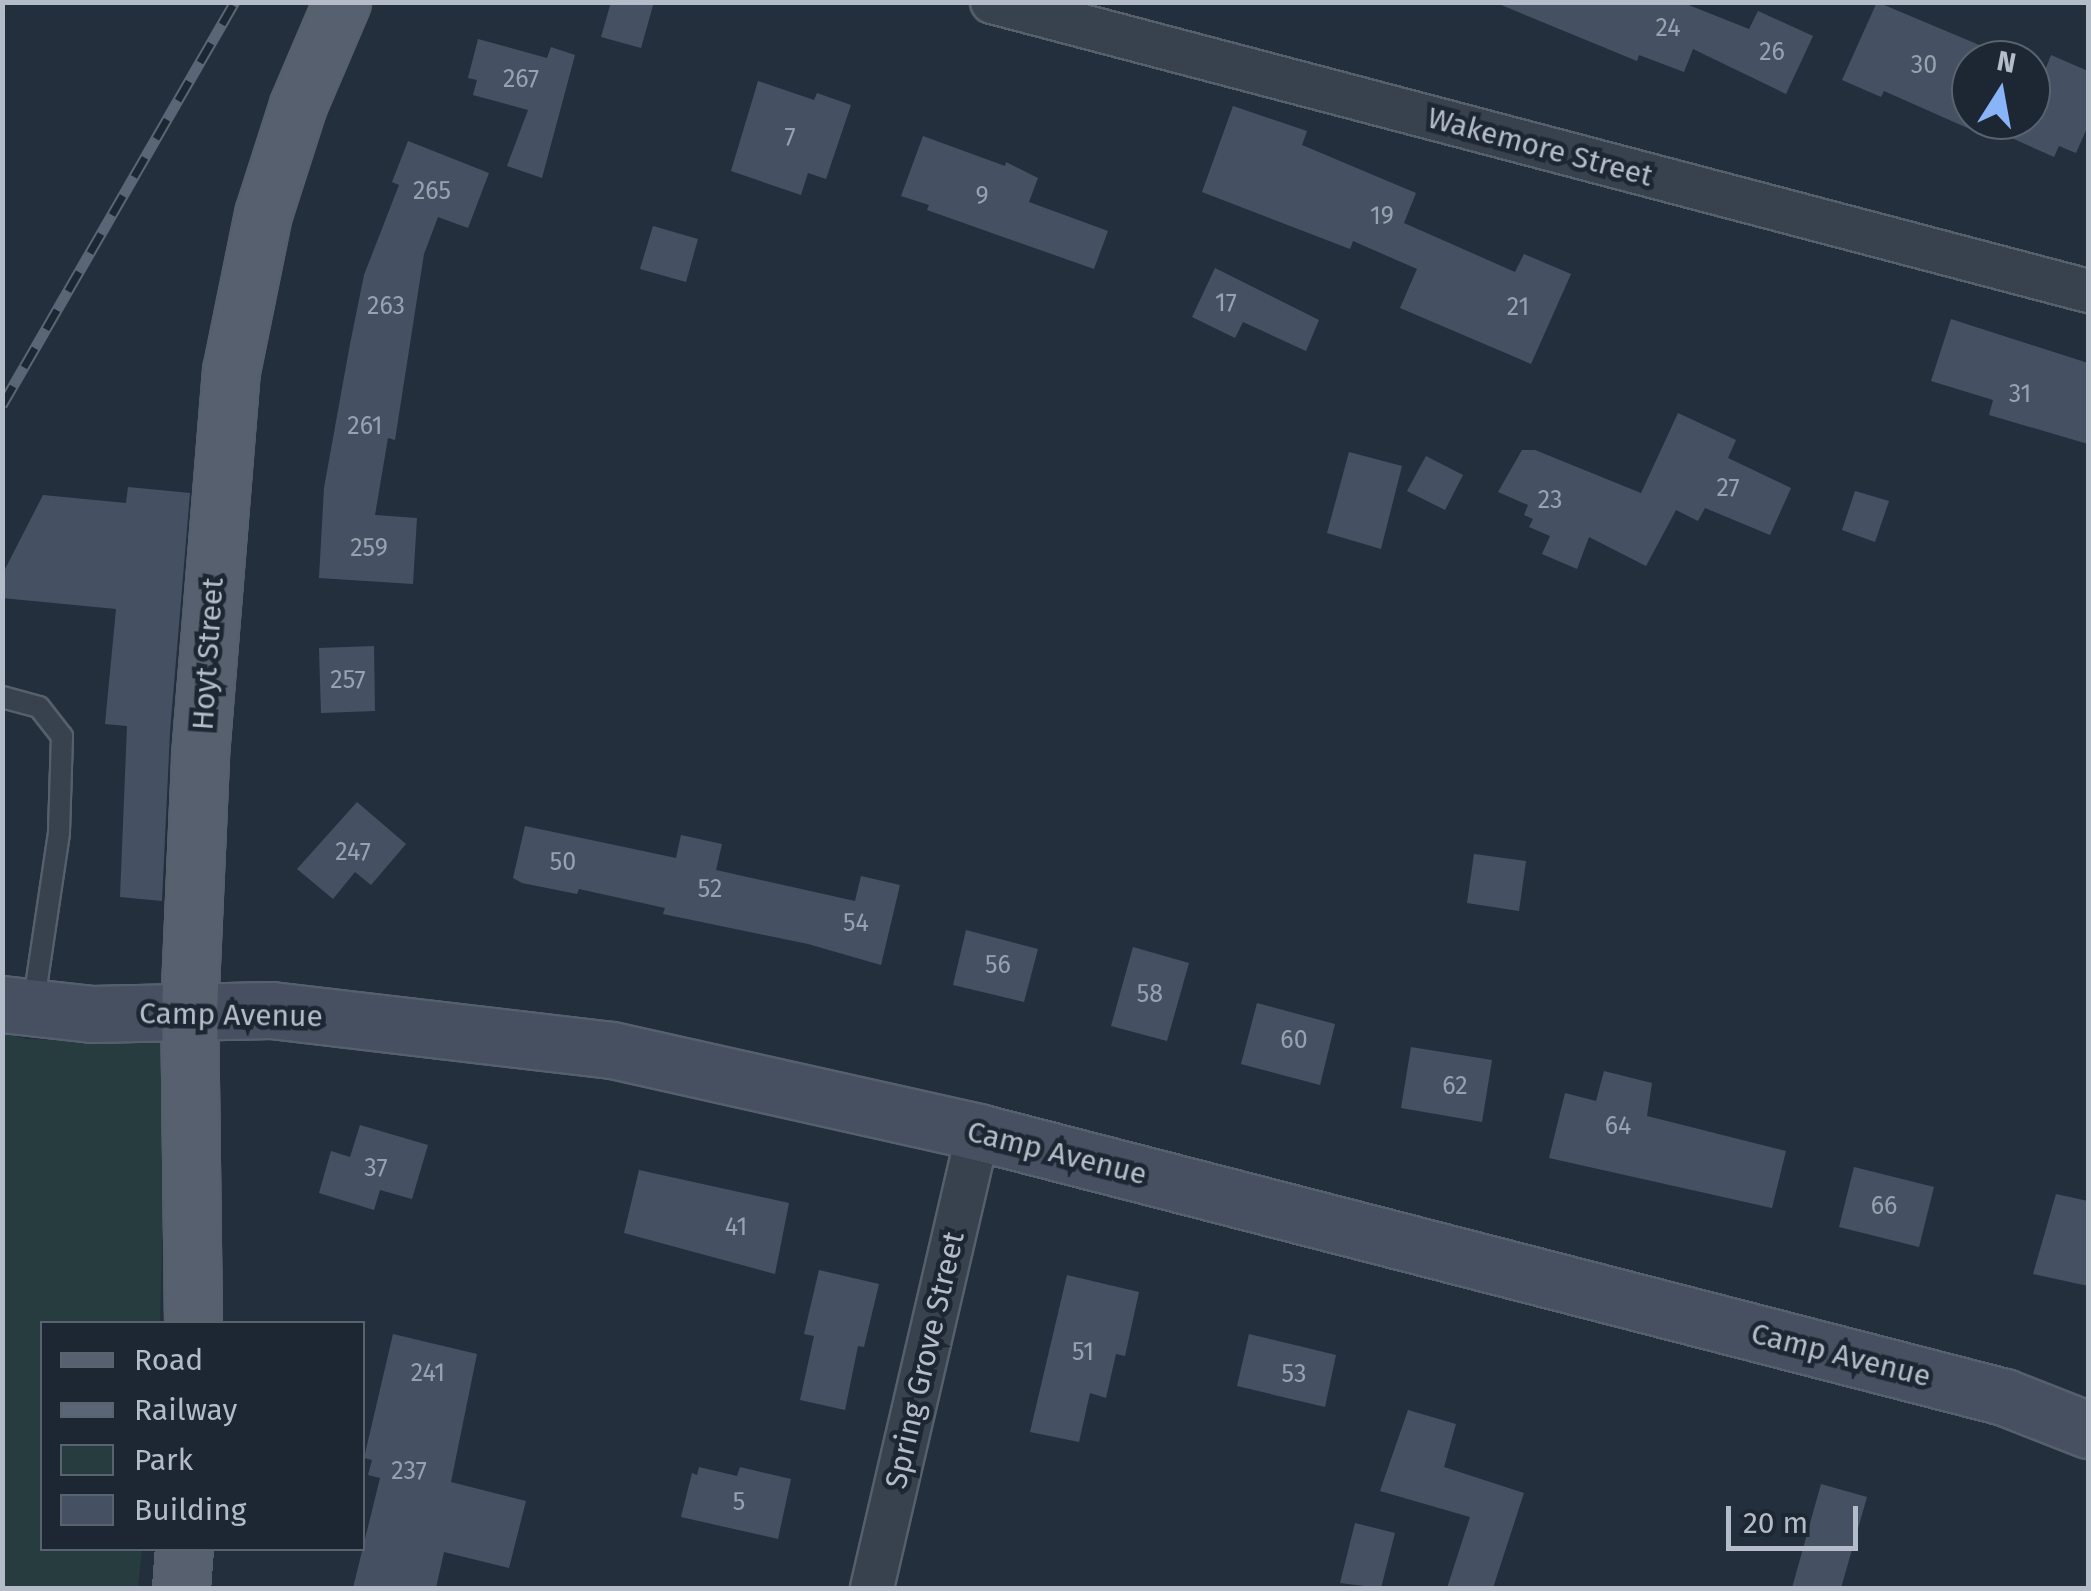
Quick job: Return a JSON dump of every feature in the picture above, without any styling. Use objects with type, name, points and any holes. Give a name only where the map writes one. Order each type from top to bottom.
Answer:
[{"type":"main road","name":"Hoyt Street","points":[[192,1321],[189,1011],[200,755],[234,353],[254,250],[280,157],[323,40],[342,2]]},
{"type":"main road","points":[[181,1588],[184,1551]]},
{"type":"street","name":"Wakemore Street","points":[[992,2],[2088,291]]},
{"type":"street","name":"Camp Avenue","points":[[18,1006],[92,1014],[272,1010],[612,1050],[978,1132],[2004,1396],[2088,1430]]},
{"type":"street","name":"Spring Grove Street","points":[[872,1588],[978,1132]]},
{"type":"lane","points":[[2,697],[39,707],[62,736],[59,832],[18,1006]]},
{"type":"green space","points":[[2,1032],[25,1039],[168,1043],[160,1321],[40,1321],[40,1551],[142,1551],[138,1588],[3,1588]]},
{"type":"building","points":[[611,2],[654,2],[641,48],[601,37]]},
{"type":"building","points":[[1494,2],[1681,2],[1749,29],[1758,11],[1813,36],[1786,94],[1693,49],[1684,72],[1639,55],[1637,61]]},
{"type":"building","points":[[1877,2],[1967,40],[1951,40],[1951,121],[1884,91],[1881,97],[1842,80]]},
{"type":"building","points":[[478,39],[547,58],[551,47],[575,55],[542,178],[507,166],[528,110],[473,95],[477,80],[468,78]]},
{"type":"building","points":[[2051,55],[2088,71],[2088,126],[2076,153],[2059,146],[2054,157],[2016,140],[2051,140]]},
{"type":"building","points":[[758,81],[814,100],[817,93],[851,105],[826,179],[808,173],[801,195],[731,171]]},
{"type":"building","points":[[1233,106],[1307,131],[1302,145],[1416,193],[1404,223],[1515,272],[1524,254],[1571,274],[1531,364],[1400,308],[1417,269],[1353,241],[1350,249],[1202,192]]},
{"type":"building","points":[[923,136],[1005,166],[1006,162],[1038,178],[1029,202],[1108,231],[1094,269],[927,210],[929,205],[901,196]]},
{"type":"building","points":[[408,141],[489,173],[468,228],[438,217],[424,254],[395,440],[388,438],[375,515],[417,518],[413,584],[319,578],[324,488],[364,275],[399,185],[392,182]]},
{"type":"building","points":[[653,226],[698,239],[686,282],[640,269]]},
{"type":"building","points":[[1215,268],[1319,320],[1306,351],[1243,322],[1235,338],[1192,317]]},
{"type":"building","points":[[1951,319],[2088,363],[2088,444],[1989,415],[1993,400],[1931,381]]},
{"type":"building","points":[[1678,413],[1736,440],[1728,458],[1791,488],[1770,535],[1705,508],[1698,521],[1676,510],[1646,566],[1589,537],[1577,569],[1542,554],[1550,536],[1529,527],[1533,519],[1524,515],[1528,505],[1498,492],[1522,450],[1535,450],[1641,493]]},
{"type":"building","points":[[1349,452],[1402,466],[1381,549],[1327,533]]},
{"type":"building","points":[[1426,456],[1463,475],[1445,510],[1407,491]]},
{"type":"building","points":[[128,487],[190,493],[170,732],[162,901],[120,897],[127,726],[105,724],[116,609],[2,598],[2,575],[43,495],[126,503]]},
{"type":"building","points":[[1855,491],[1889,501],[1875,542],[1842,530]]},
{"type":"building","points":[[374,646],[375,711],[321,713],[319,648]]},
{"type":"building","points":[[357,802],[406,844],[371,885],[355,872],[333,899],[297,869]]},
{"type":"building","points":[[525,826],[676,858],[681,835],[722,844],[716,870],[855,901],[861,876],[900,885],[881,965],[808,944],[663,914],[665,908],[579,889],[577,894],[522,883],[513,878]]},
{"type":"building","points":[[1474,854],[1526,861],[1519,911],[1467,903]]},
{"type":"building","points":[[966,930],[1038,949],[1024,1002],[953,985]]},
{"type":"building","points":[[1133,947],[1189,963],[1167,1041],[1111,1026]]},
{"type":"building","points":[[1257,1003],[1335,1024],[1320,1085],[1241,1064]]},
{"type":"building","points":[[1411,1047],[1492,1060],[1482,1122],[1401,1108]]},
{"type":"building","points":[[1604,1071],[1652,1083],[1647,1116],[1786,1151],[1772,1208],[1549,1158],[1565,1093],[1596,1101]]},
{"type":"building","points":[[360,1125],[428,1145],[412,1199],[380,1190],[374,1210],[319,1193],[331,1151],[350,1157]]},
{"type":"building","points":[[1854,1167],[1934,1187],[1919,1247],[1839,1227]]},
{"type":"building","points":[[639,1170],[789,1203],[775,1274],[624,1233]]},
{"type":"building","points":[[2056,1194],[2088,1201],[2088,1286],[2033,1274]]},
{"type":"building","points":[[819,1270],[879,1284],[864,1347],[858,1346],[845,1410],[800,1400],[814,1336],[804,1334]]},
{"type":"building","points":[[1067,1275],[1139,1292],[1125,1356],[1116,1354],[1106,1398],[1090,1393],[1079,1442],[1030,1432]]},
{"type":"building","points":[[393,1334],[477,1354],[451,1482],[526,1501],[509,1568],[444,1552],[436,1588],[353,1588],[380,1478],[368,1475],[372,1460],[365,1458]]},
{"type":"building","points":[[1249,1334],[1336,1355],[1325,1407],[1237,1386]]},
{"type":"building","points":[[1408,1410],[1456,1424],[1444,1467],[1524,1493],[1493,1588],[1447,1588],[1470,1517],[1380,1491]]},
{"type":"building","points":[[699,1467],[737,1476],[740,1467],[791,1479],[778,1539],[681,1517],[692,1473],[697,1475]]},
{"type":"building","points":[[1821,1484],[1867,1497],[1841,1588],[1792,1588]]},
{"type":"building","points":[[1355,1523],[1395,1533],[1381,1588],[1340,1583]]},
{"type":"railway","points":[[2,405],[235,2]]}]
